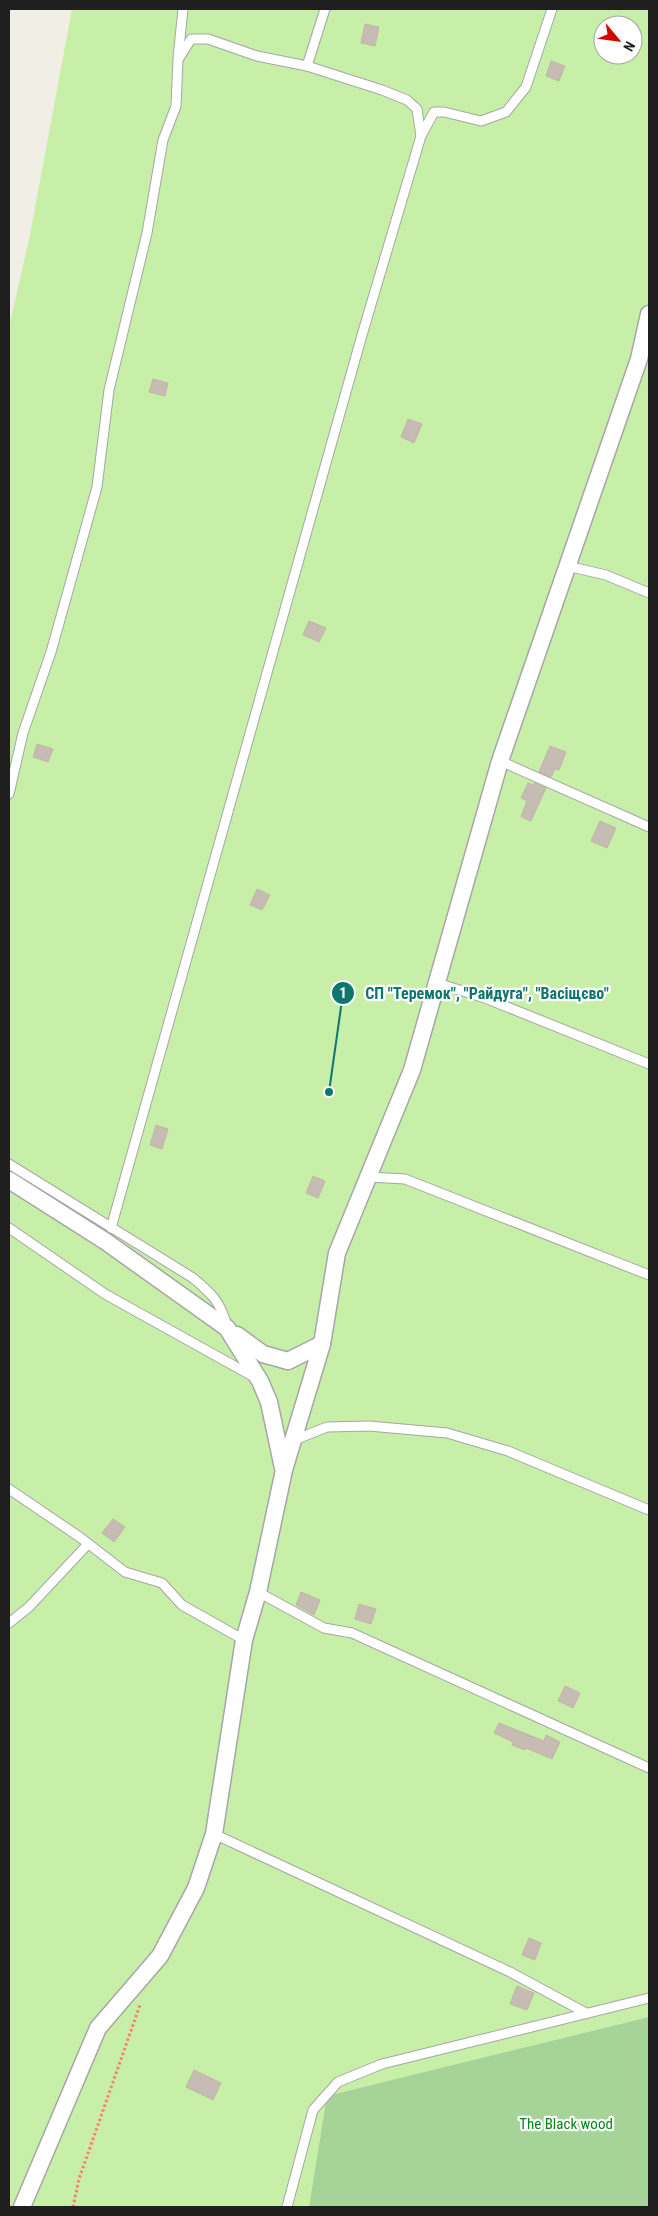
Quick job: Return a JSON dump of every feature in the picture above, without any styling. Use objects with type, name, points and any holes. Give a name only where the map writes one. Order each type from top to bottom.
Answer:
[{"type":"street","points":[[22,2207],[98,2028],[160,1956],[196,1888],[214,1834],[244,1640],[258,1592],[284,1470],[322,1344],[337,1253],[412,1070],[500,761],[567,566],[644,361],[649,314]]},
{"type":"street","points":[[9,1180],[105,1240],[263,1354],[288,1361],[322,1344]]},
{"type":"street","points":[[227,1328],[250,1361],[269,1402],[284,1470]]},
{"type":"lane","points":[[9,794],[23,733],[51,652],[97,487],[109,390],[147,233],[163,140],[176,106],[183,9]]},
{"type":"lane","points":[[307,66],[325,9]]},
{"type":"lane","points":[[111,1228],[357,354],[421,136],[434,112],[444,112],[481,121],[506,112],[526,87],[552,9]]},
{"type":"lane","points":[[178,60],[191,40],[208,39],[257,56],[307,66],[407,100],[417,109],[421,136]]},
{"type":"lane","points":[[567,566],[606,575],[649,593]]},
{"type":"lane","points":[[500,761],[649,827]]},
{"type":"lane","points":[[437,983],[485,998],[649,1064]]},
{"type":"lane","points":[[9,1164],[194,1278],[215,1296],[222,1309],[227,1328]]},
{"type":"lane","points":[[368,1177],[405,1179],[649,1276]]},
{"type":"lane","points":[[9,1228],[105,1294],[260,1381]]},
{"type":"lane","points":[[292,1442],[328,1427],[369,1426],[446,1433],[508,1451],[649,1510]]},
{"type":"lane","points":[[9,1489],[125,1572],[162,1583],[182,1605],[244,1640]]},
{"type":"lane","points":[[9,1623],[29,1607],[88,1544]]},
{"type":"lane","points":[[258,1592],[324,1628],[352,1633],[649,1768]]},
{"type":"lane","points":[[214,1834],[510,1972],[586,2014]]},
{"type":"lane","points":[[287,2207],[313,2110],[338,2082],[382,2064],[649,1998]]},
{"type":"path","points":[[72,2207],[79,2179],[144,1996]]},
{"type":"green space","points":[[72,9],[649,9],[649,2017],[328,2096],[309,2207],[9,2207],[9,327],[30,235]]},
{"type":"green space","name":"The Black wood","points":[[649,2017],[649,2207],[309,2207],[327,2096]]},
{"type":"building","points":[[365,24],[379,27],[375,46],[361,43]]},
{"type":"building","points":[[551,61],[565,66],[559,81],[546,76]]},
{"type":"building","points":[[153,379],[168,383],[165,396],[149,392]]},
{"type":"building","points":[[408,419],[422,424],[414,443],[401,437]]},
{"type":"building","points":[[309,621],[326,628],[319,642],[303,635]]},
{"type":"building","points":[[37,744],[53,749],[48,762],[33,757]]},
{"type":"building","points":[[550,746],[566,752],[559,770],[555,769],[551,777],[539,772]]},
{"type":"building","points":[[528,783],[534,785],[534,783],[546,788],[531,821],[521,817],[527,801],[521,798]]},
{"type":"building","points":[[600,821],[616,828],[607,848],[591,841]]},
{"type":"building","points":[[257,889],[270,895],[262,910],[250,905]]},
{"type":"building","points":[[156,1125],[168,1129],[162,1149],[150,1145]]},
{"type":"building","points":[[313,1176],[325,1181],[318,1198],[306,1193]]},
{"type":"building","points":[[113,1519],[125,1527],[114,1542],[102,1533]]},
{"type":"building","points":[[301,1592],[320,1600],[314,1615],[296,1605]]},
{"type":"building","points":[[359,1604],[376,1609],[371,1624],[355,1619]]},
{"type":"building","points":[[565,1686],[580,1693],[573,1708],[558,1701]]},
{"type":"building","points":[[499,1723],[544,1741],[546,1735],[560,1742],[552,1759],[526,1748],[525,1750],[512,1745],[513,1742],[494,1733]]},
{"type":"building","points":[[529,1938],[541,1943],[535,1960],[522,1955]]},
{"type":"building","points":[[517,1986],[534,1993],[527,2010],[510,2004]]},
{"type":"building","points":[[194,2070],[221,2083],[213,2100],[186,2087]]},
{"type":"place","name":"СП \"Теремок\", \"Райдуга\", \"Васіщєво\"","points":[[329,1092]]}]
